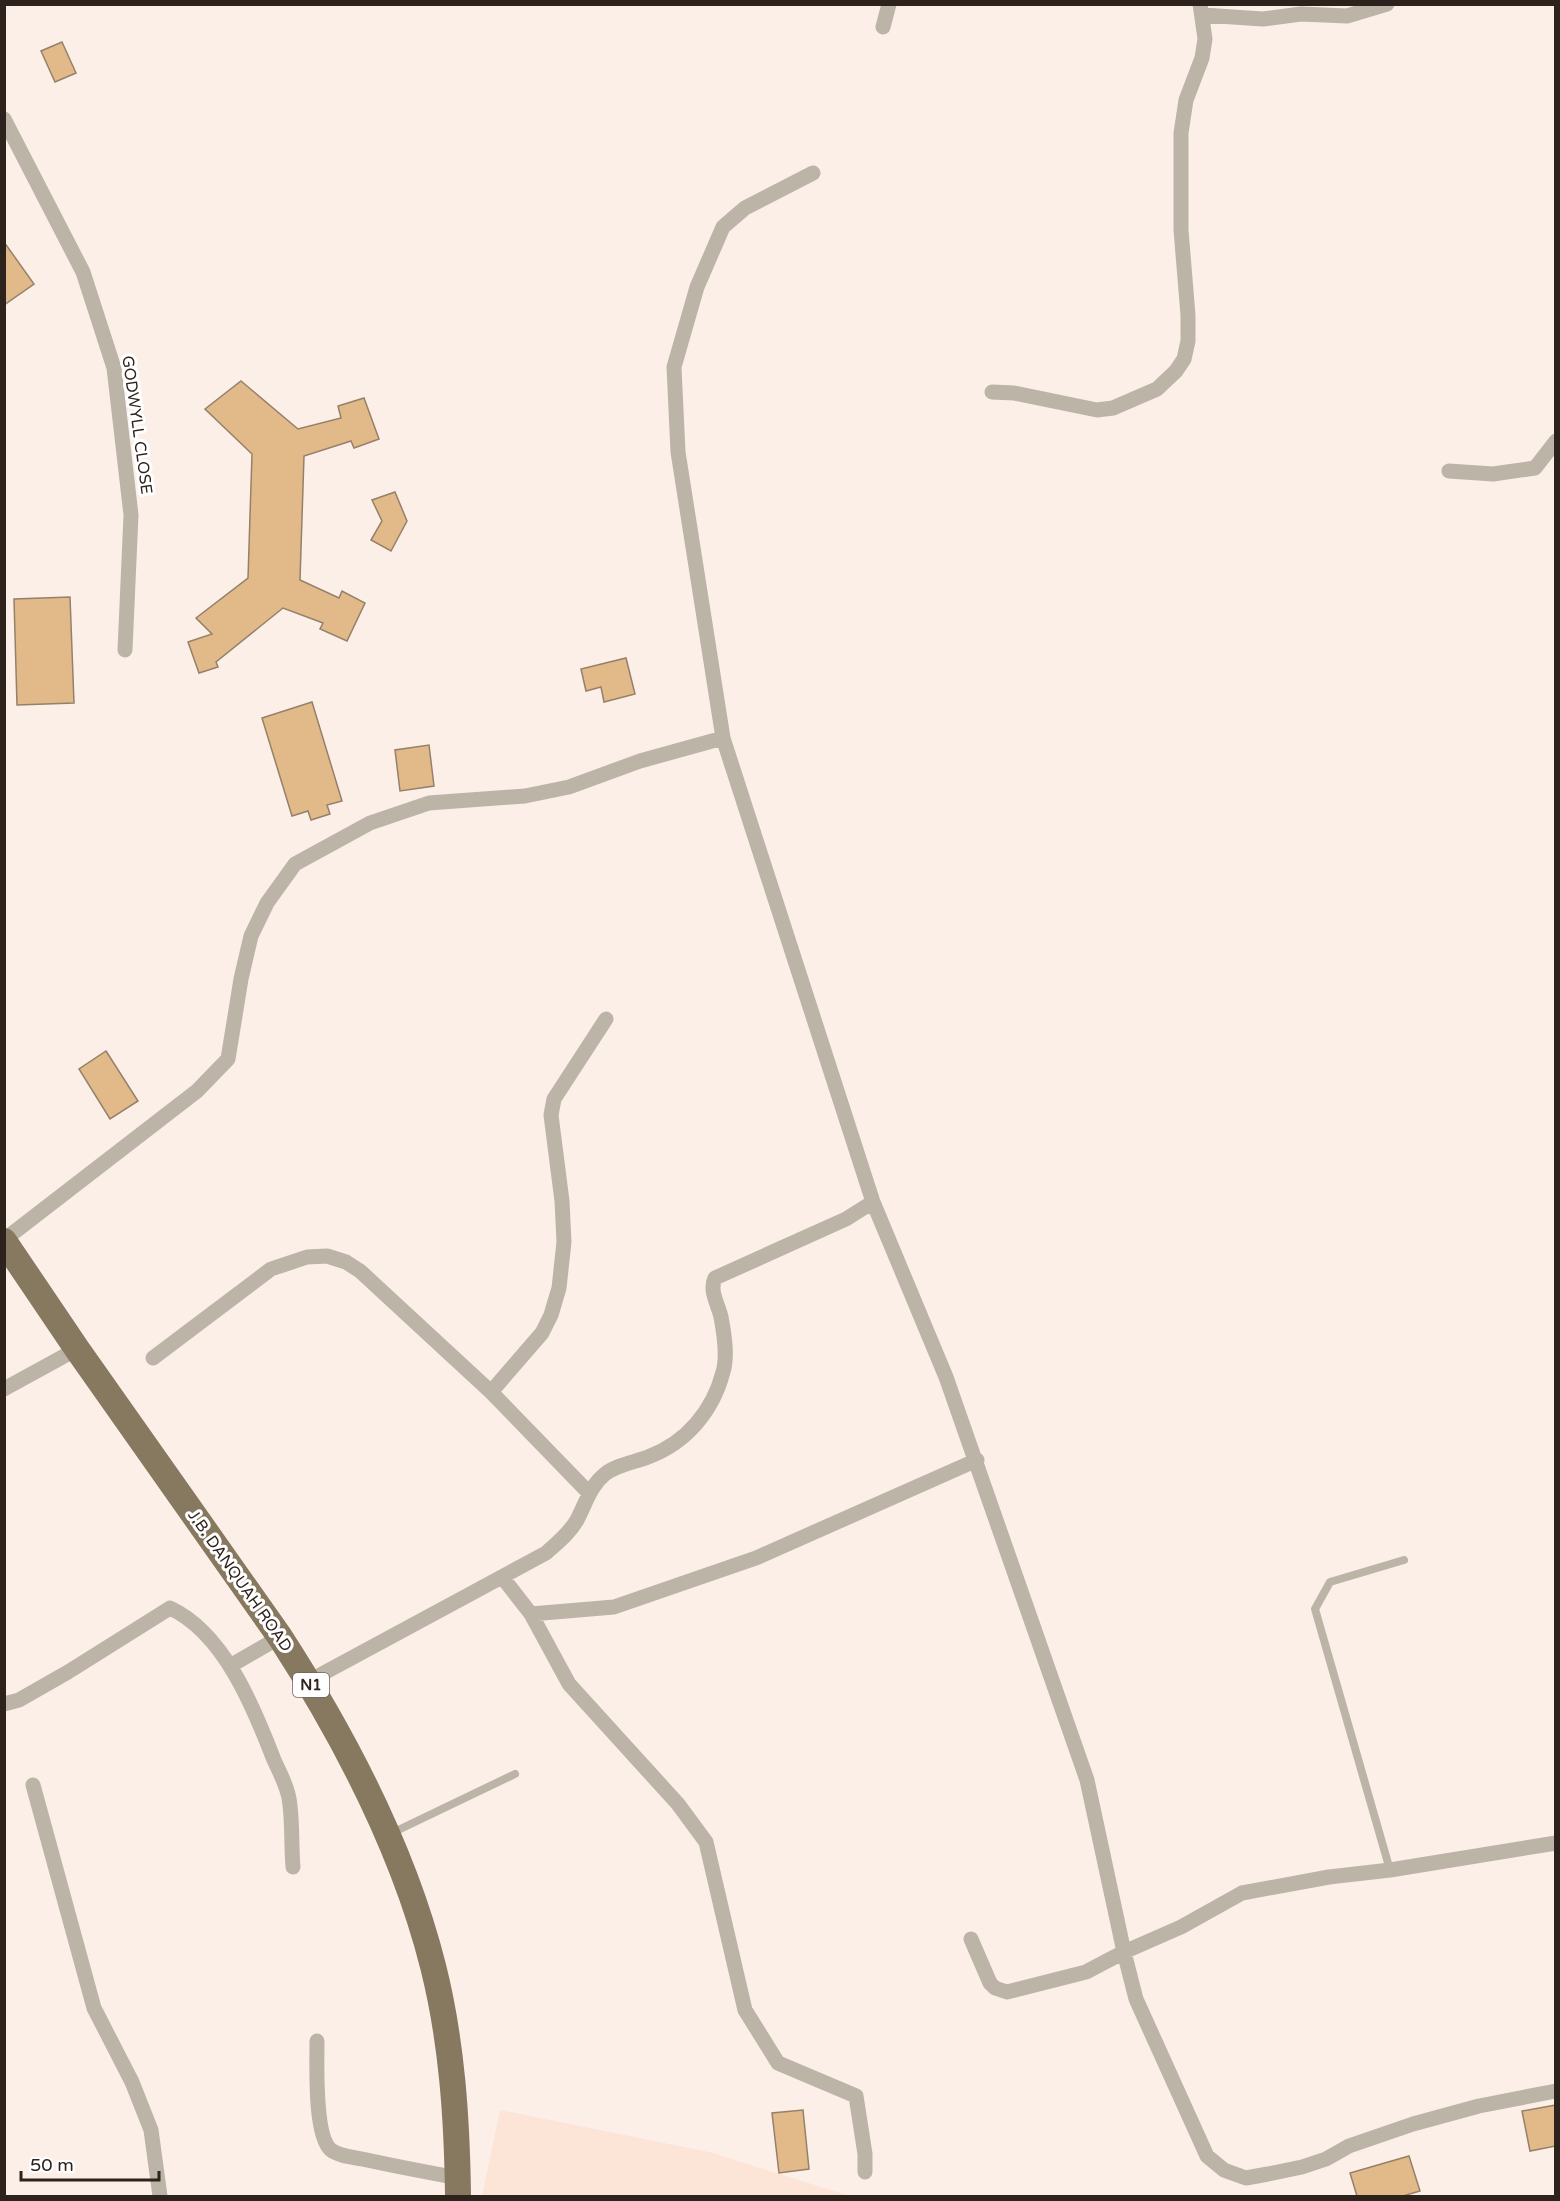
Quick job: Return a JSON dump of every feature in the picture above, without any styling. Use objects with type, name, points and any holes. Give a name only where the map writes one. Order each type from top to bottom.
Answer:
[{"type":"highway","name":"J.B. DANQUAH ROAD","points":[[4,1240],[77,1349],[309,1681],[367,1791],[417,1909],[433,1967],[445,2024],[458,2133],[458,2187]]},
{"type":"street","points":[[883,27],[889,4]]},
{"type":"street","points":[[992,392],[1036,396],[1097,410],[1113,408],[1157,389],[1176,371],[1184,359],[1188,341],[1188,315],[1182,230],[1180,133],[1186,100],[1202,57],[1205,39],[1202,10],[1263,19],[1301,14],[1347,16],[1387,4]]},
{"type":"street","name":"GODWYLL CLOSE","points":[[4,119],[83,273],[114,368],[131,515],[125,650]]},
{"type":"street","points":[[813,173],[745,208],[723,228],[697,287],[674,367],[678,452],[723,738],[873,1202],[946,1377],[1087,1780],[1124,1952],[1137,1999],[1207,2156],[1224,2170],[1246,2178],[1302,2167],[1326,2159],[1348,2146],[1413,2124],[1479,2106],[1556,2091]]},
{"type":"street","points":[[1449,471],[1493,474],[1535,468],[1556,441]]},
{"type":"street","points":[[4,1240],[197,1091],[228,1059],[241,979],[251,936],[267,903],[295,864],[370,823],[429,803],[525,796],[569,787],[640,761],[723,738]]},
{"type":"street","points":[[491,1392],[542,1333],[556,1297],[564,1242],[562,1201],[551,1115],[560,1087],[606,1018]]},
{"type":"street","points":[[309,1681],[546,1553],[568,1533],[577,1520],[594,1484],[607,1472],[659,1453],[675,1444],[695,1425],[710,1406],[719,1389],[724,1367],[724,1340],[721,1317],[712,1290],[715,1278],[846,1219],[873,1202]]},
{"type":"street","points":[[153,1358],[271,1269],[307,1257],[327,1256],[346,1262],[360,1271],[491,1392],[589,1493]]},
{"type":"street","points":[[4,1389],[77,1349]]},
{"type":"street","points":[[531,1614],[614,1607],[702,1577],[756,1558],[976,1460]]},
{"type":"street","points":[[503,1578],[531,1614],[569,1684],[678,1804],[706,1842],[745,2010],[778,2063],[856,2096],[865,2154],[865,2172]]},
{"type":"street","points":[[4,1704],[19,1700],[68,1672],[170,1608],[182,1614],[205,1634],[231,1666],[264,1733],[288,1796],[292,1867]]},
{"type":"street","points":[[231,1666],[280,1637]]},
{"type":"street","points":[[33,1785],[94,2008],[132,2082],[151,2130],[160,2196]]},
{"type":"street","points":[[971,1939],[990,1983],[995,1988],[1007,1992],[1086,1972],[1180,1927],[1242,1893],[1329,1877],[1390,1870],[1556,1842]]},
{"type":"street","points":[[317,2041],[317,2096],[322,2134],[330,2149],[342,2155],[400,2168],[458,2187]]},
{"type":"lane","points":[[1390,1870],[1315,1609],[1330,1582],[1404,1560]]},
{"type":"lane","points":[[387,1835],[515,1774]]},
{"type":"shaded area","points":[[500,2110],[709,2152],[850,2196],[482,2196]]},
{"type":"building","points":[[62,42],[76,73],[55,82],[41,51]]},
{"type":"building","points":[[4,242],[34,284],[4,305]]},
{"type":"building","points":[[241,381],[298,429],[341,418],[338,406],[364,398],[379,439],[354,448],[351,441],[304,456],[300,580],[339,598],[342,591],[365,603],[347,641],[320,629],[323,623],[283,608],[216,662],[218,667],[199,673],[188,642],[212,634],[196,618],[248,578],[252,454],[205,409]]},
{"type":"building","points":[[395,492],[407,521],[391,551],[371,540],[382,521],[372,500]]},
{"type":"building","points":[[70,597],[74,703],[17,705],[14,599]]},
{"type":"building","points":[[626,658],[635,694],[604,702],[601,687],[586,691],[581,669]]},
{"type":"building","points":[[312,702],[342,801],[327,805],[330,814],[311,820],[308,811],[292,816],[262,718]]},
{"type":"building","points":[[429,745],[434,786],[400,791],[395,750]]},
{"type":"building","points":[[106,1051],[138,1101],[110,1119],[79,1069]]},
{"type":"building","points":[[1556,2105],[1556,2146],[1530,2151],[1522,2111]]},
{"type":"building","points":[[803,2110],[809,2169],[779,2173],[772,2113]]},
{"type":"building","points":[[1409,2156],[1420,2191],[1403,2196],[1357,2196],[1350,2173]]}]
